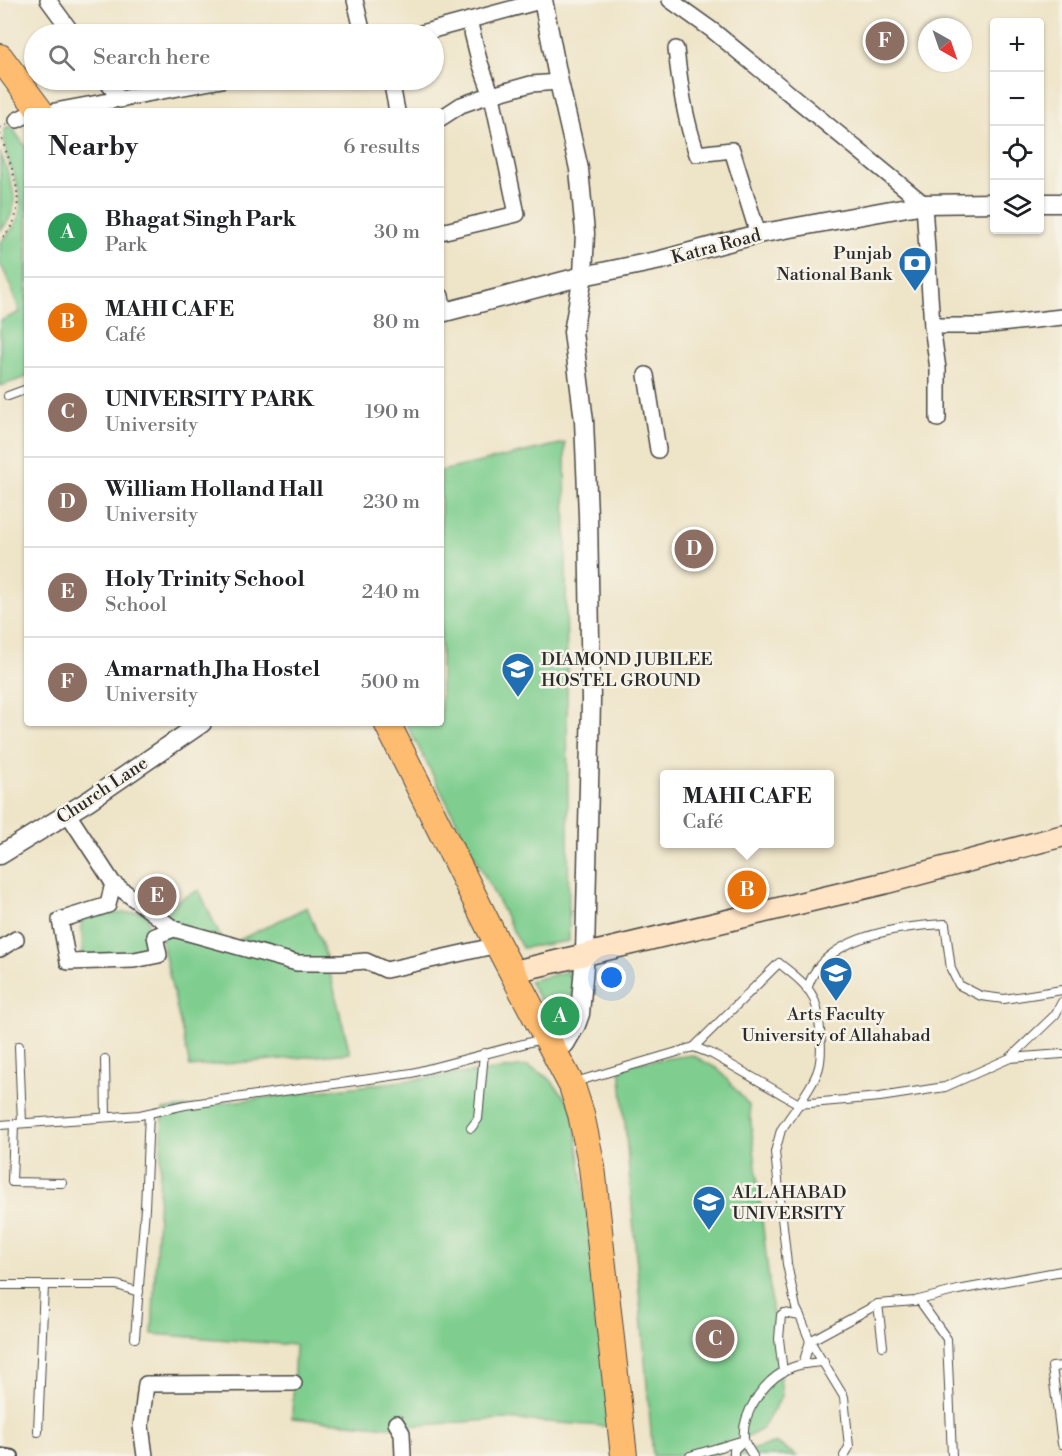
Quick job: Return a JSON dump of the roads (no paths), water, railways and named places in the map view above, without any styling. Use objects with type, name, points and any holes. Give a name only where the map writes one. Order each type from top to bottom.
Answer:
[{"type":"highway","points":[[3,70],[25,108]]},
{"type":"highway","points":[[388,726],[498,945],[518,971]]},
{"type":"highway","points":[[402,726],[518,971],[556,1041],[582,1080],[594,1115],[615,1249],[639,1456]]},
{"type":"highway","points":[[556,1041],[581,1114],[592,1167],[624,1456]]},
{"type":"main road","points":[[518,971],[885,883],[1062,836]]},
{"type":"street","points":[[48,0],[66,24]]},
{"type":"street","points":[[354,0],[360,24]]},
{"type":"street","points":[[444,27],[543,0],[579,170],[585,233],[583,276],[573,332],[584,421],[591,701],[585,954],[580,1014],[576,1025],[556,1041]]},
{"type":"street","points":[[670,0],[712,30],[924,204],[932,326],[938,369],[938,419]]},
{"type":"street","points":[[444,231],[517,214],[492,96],[479,60],[469,21]]},
{"type":"street","points":[[676,49],[687,125],[697,154],[732,150],[758,234]]},
{"type":"street","points":[[444,116],[461,105],[531,84],[559,82]]},
{"type":"street","points":[[113,90],[120,100]]},
{"type":"street","points":[[73,108],[171,90]]},
{"type":"street","points":[[393,90],[396,108]]},
{"type":"street","name":"Katra Road","points":[[444,307],[661,260],[758,234],[924,204],[990,203]]},
{"type":"street","points":[[1044,203],[1062,203]]},
{"type":"street","points":[[932,326],[982,326],[1062,317]]},
{"type":"street","points":[[646,375],[658,450]]},
{"type":"street","name":"Church Lane","points":[[0,855],[68,814],[198,726]]},
{"type":"street","points":[[68,814],[113,883],[174,929],[297,963],[366,961],[386,970],[498,945]]},
{"type":"street","points":[[113,883],[108,905],[60,920],[68,962],[134,960],[159,955],[156,936],[174,929]]},
{"type":"street","points":[[0,949],[16,939]]},
{"type":"street","points":[[145,1456],[141,1426],[146,1384],[294,1383]]},
{"type":"street","points":[[396,1422],[402,1433],[402,1456]]},
{"type":"street","points":[[0,1454],[13,1456]]},
{"type":"lane","points":[[8,396],[24,390]]},
{"type":"lane","points":[[807,989],[820,965],[847,945],[882,932],[910,925],[945,924],[951,969],[959,985],[981,996],[1004,999],[1062,990]]},
{"type":"lane","points":[[582,1080],[694,1047],[779,963],[799,979],[813,996],[817,1009],[819,1068],[781,1130],[775,1152],[788,1264],[796,1308],[810,1341],[844,1397],[849,1447],[844,1456]]},
{"type":"lane","points":[[1010,1058],[1055,1015],[1062,1002]]},
{"type":"lane","points":[[0,1125],[140,1115],[185,1105],[412,1072],[484,1053],[556,1041]]},
{"type":"lane","points":[[19,1046],[18,1124],[12,1182],[62,1183]]},
{"type":"lane","points":[[694,1047],[712,1054],[799,1104],[880,1097],[945,1087],[1010,1058],[1062,1054]]},
{"type":"lane","points":[[471,1128],[478,1119],[484,1053]]},
{"type":"lane","points":[[105,1059],[106,1118]]},
{"type":"lane","points":[[135,1338],[145,1208],[149,1113]]},
{"type":"lane","points":[[803,1364],[810,1341],[878,1304],[919,1300],[958,1290],[1062,1271]]},
{"type":"lane","points":[[0,1285],[117,1285],[139,1292]]},
{"type":"lane","points":[[38,1432],[44,1286]]},
{"type":"lane","points":[[919,1300],[947,1339],[952,1456]]},
{"type":"lane","points":[[878,1304],[883,1346]]},
{"type":"lane","points":[[783,1372],[779,1339],[780,1315],[784,1313],[800,1316]]},
{"type":"lane","points":[[753,1456],[744,1440],[747,1416],[759,1393],[783,1372],[803,1364],[824,1362]]},
{"type":"lane","points":[[1062,1366],[1052,1367],[1062,1444]]},
{"type":"lane","points":[[690,1456],[744,1440]]},
{"type":"lane","points":[[734,1456],[734,1450],[744,1440]]},
{"type":"place","name":"Amarnath Jha Hostel","points":[[885,41]]},
{"type":"place","name":"Punjab National Bank","points":[[915,292]]},
{"type":"place","name":"William Holland Hall","points":[[694,549]]},
{"type":"place","name":"DIAMOND JUBILEE HOSTEL GROUND","points":[[518,698]]},
{"type":"place","name":"MAHI CAFE","points":[[747,890]]},
{"type":"place","name":"Holy Trinity School","points":[[157,896]]},
{"type":"place","name":"Arts Faculty University of Allahabad","points":[[836,1002]]},
{"type":"place","name":"Bhagat Singh Park","points":[[560,1016]]},
{"type":"place","name":"ALLAHABAD UNIVERSITY","points":[[709,1231]]},
{"type":"place","name":"UNIVERSITY PARK","points":[[715,1339]]}]
